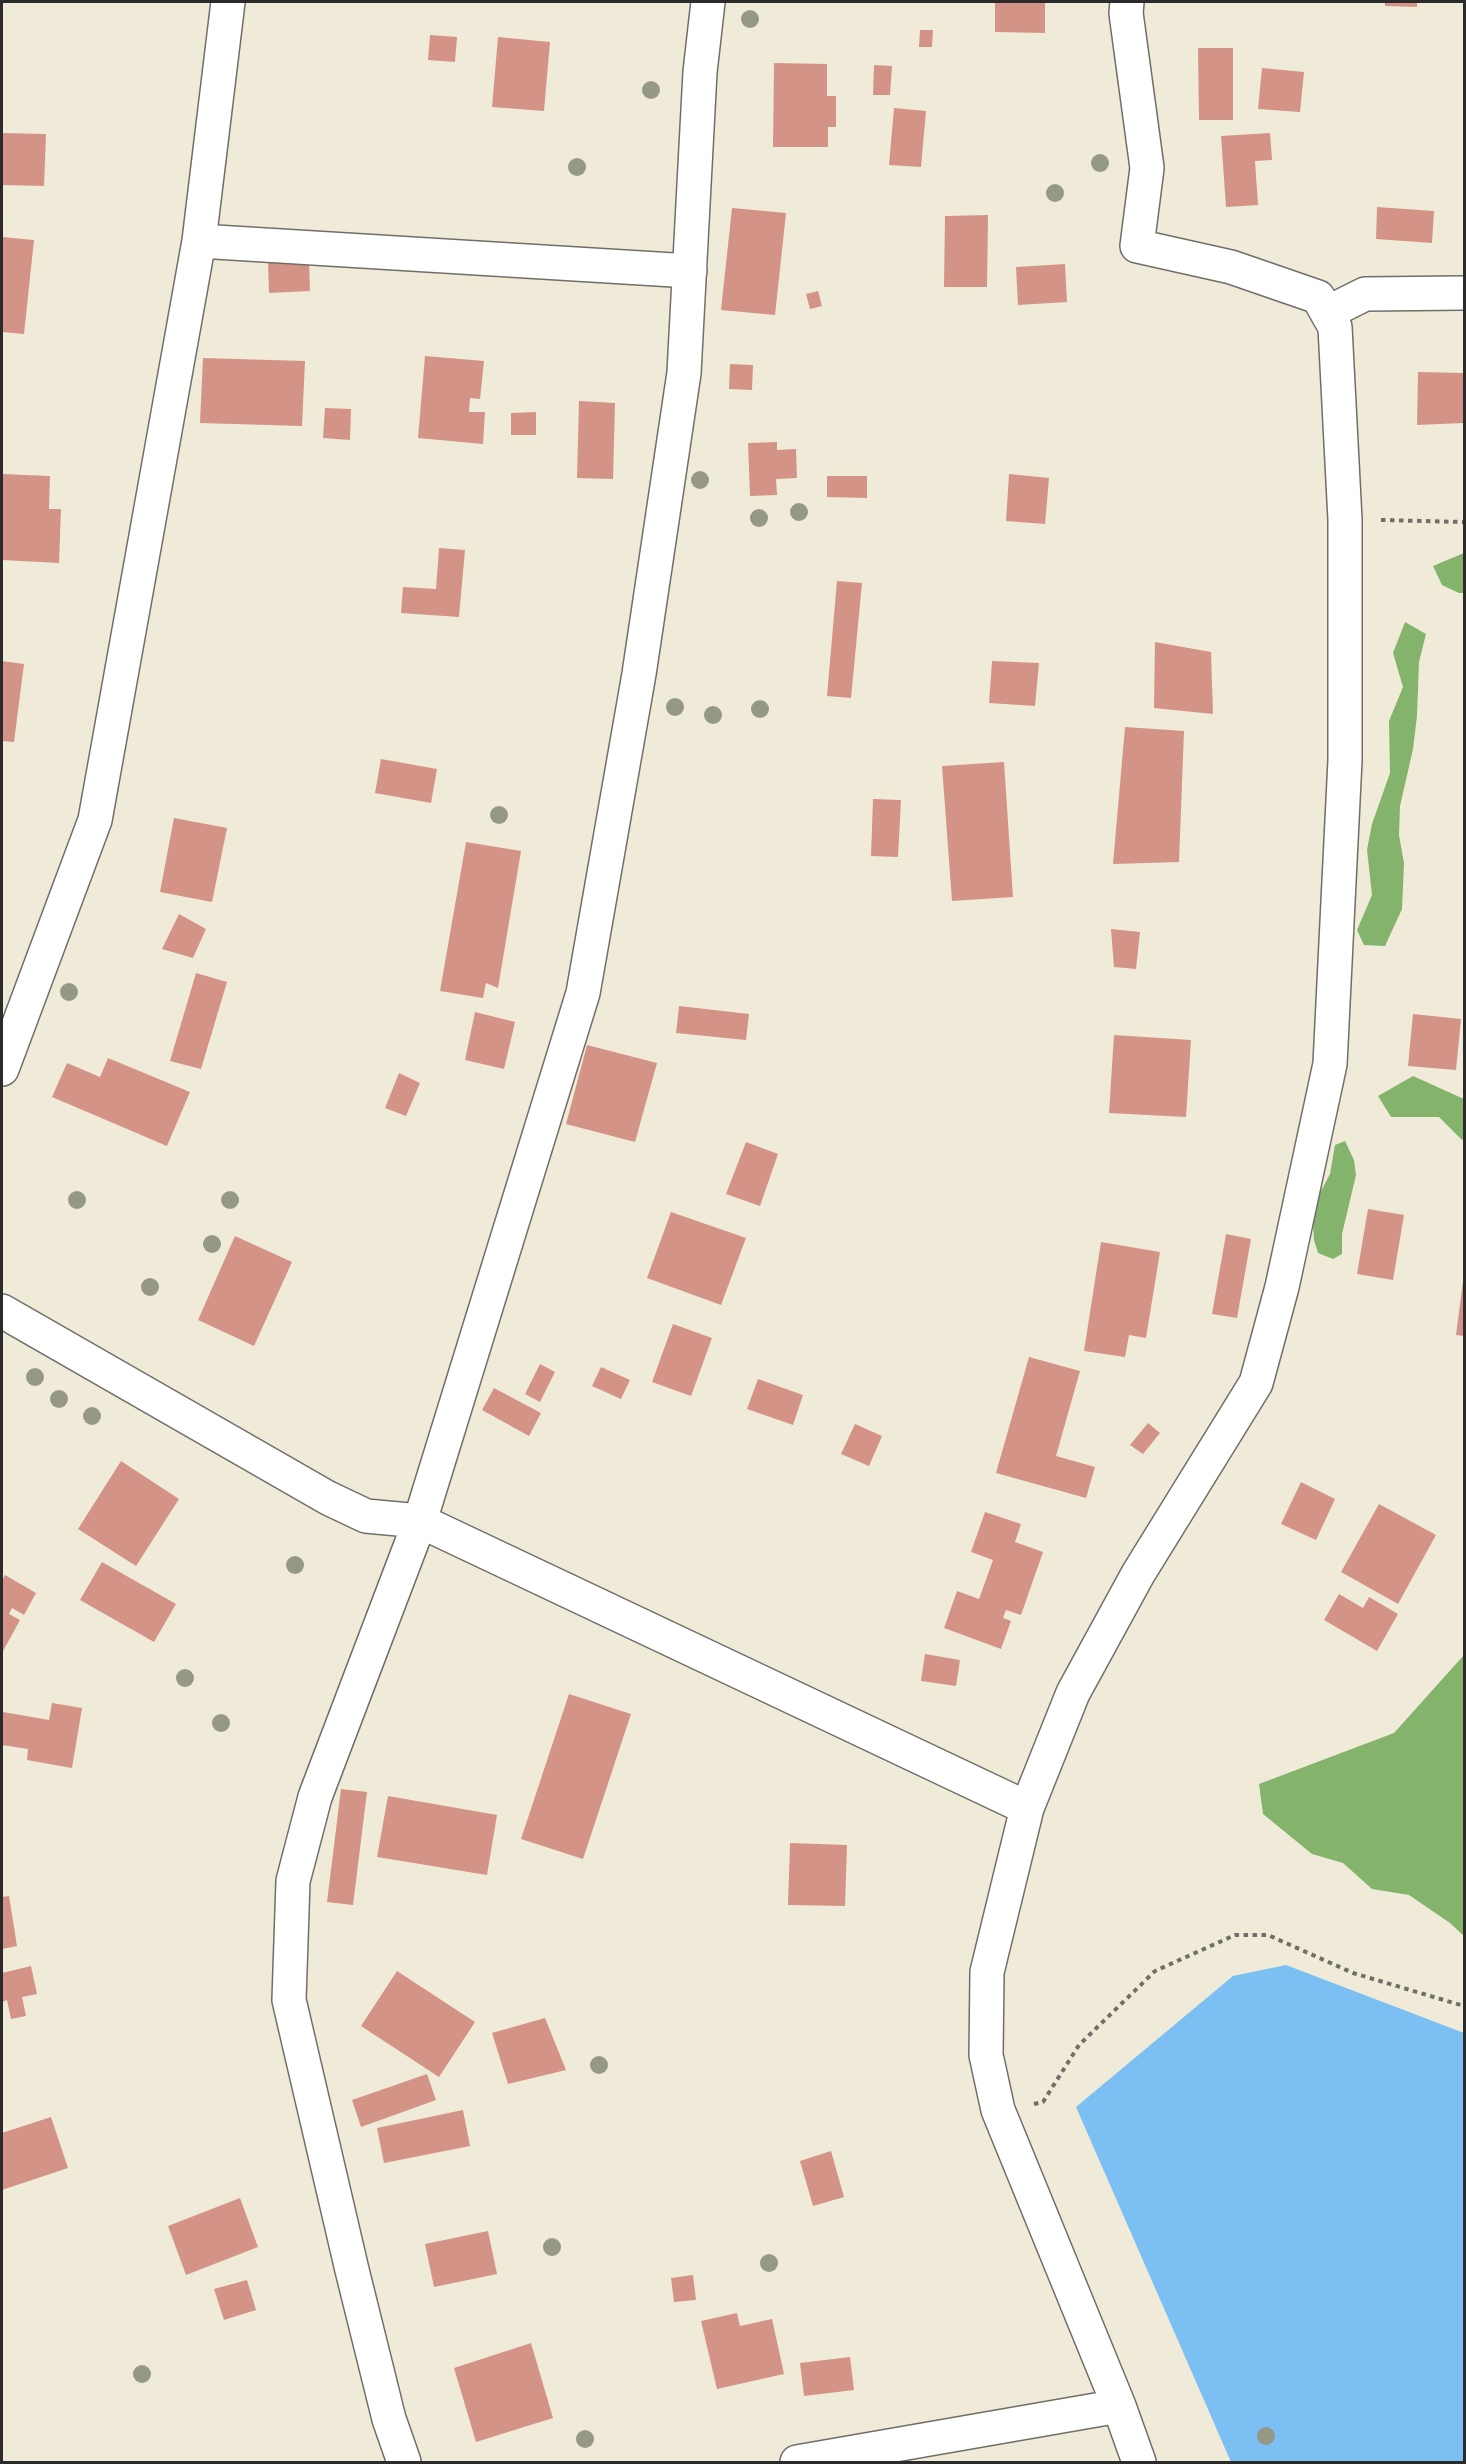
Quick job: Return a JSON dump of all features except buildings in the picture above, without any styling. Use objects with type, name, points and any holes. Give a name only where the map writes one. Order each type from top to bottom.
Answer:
[{"type":"street","points":[[4,1056],[94,820],[198,241],[228,2]]},
{"type":"street","points":[[404,2463],[389,2419],[352,2271],[289,2000],[293,1881],[315,1797],[420,1521],[583,993],[639,674],[684,373],[700,72],[708,2]]},
{"type":"street","points":[[1127,2],[1126,13],[1147,168],[1137,246],[1230,267],[1318,297],[1335,327],[1345,520],[1345,760],[1330,1064],[1282,1287],[1256,1383],[1138,1574],[1073,1693],[1027,1808],[987,1972],[986,2055],[998,2110],[1119,2406],[1139,2463]]},
{"type":"street","points":[[198,241],[690,271]]},
{"type":"street","points":[[1327,313],[1365,294],[1464,293]]},
{"type":"street","points":[[2,1311],[328,1498],[366,1515],[420,1521],[1027,1808]]},
{"type":"street","points":[[798,2463],[1119,2406]]},
{"type":"path","points":[[1345,520],[1464,522]]},
{"type":"path","points":[[998,2110],[1043,2103],[1079,2045],[1155,1971],[1235,1935],[1268,1935],[1353,1973],[1464,2006]]},
{"type":"green space","points":[[1464,553],[1464,593],[1459,593],[1442,585],[1433,566]]},
{"type":"green space","points":[[1405,622],[1426,634],[1419,662],[1413,749],[1400,806],[1399,835],[1404,863],[1402,909],[1385,946],[1364,945],[1357,930],[1372,895],[1367,850],[1372,824],[1390,773],[1389,721],[1403,687],[1393,653]]},
{"type":"green space","points":[[1413,1076],[1464,1099],[1464,1137],[1462,1140],[1439,1117],[1391,1117],[1378,1096]]},
{"type":"green space","points":[[1345,1141],[1354,1160],[1356,1175],[1342,1234],[1342,1254],[1333,1259],[1318,1253],[1313,1225],[1319,1195],[1330,1174],[1335,1145]]},
{"type":"green space","points":[[1464,1655],[1464,1936],[1450,1923],[1409,1895],[1372,1889],[1343,1863],[1312,1854],[1263,1814],[1259,1784],[1394,1733]]},
{"type":"water","points":[[1286,1965],[1464,2033],[1464,2462],[1231,2462],[1076,2107],[1233,1976]]}]
